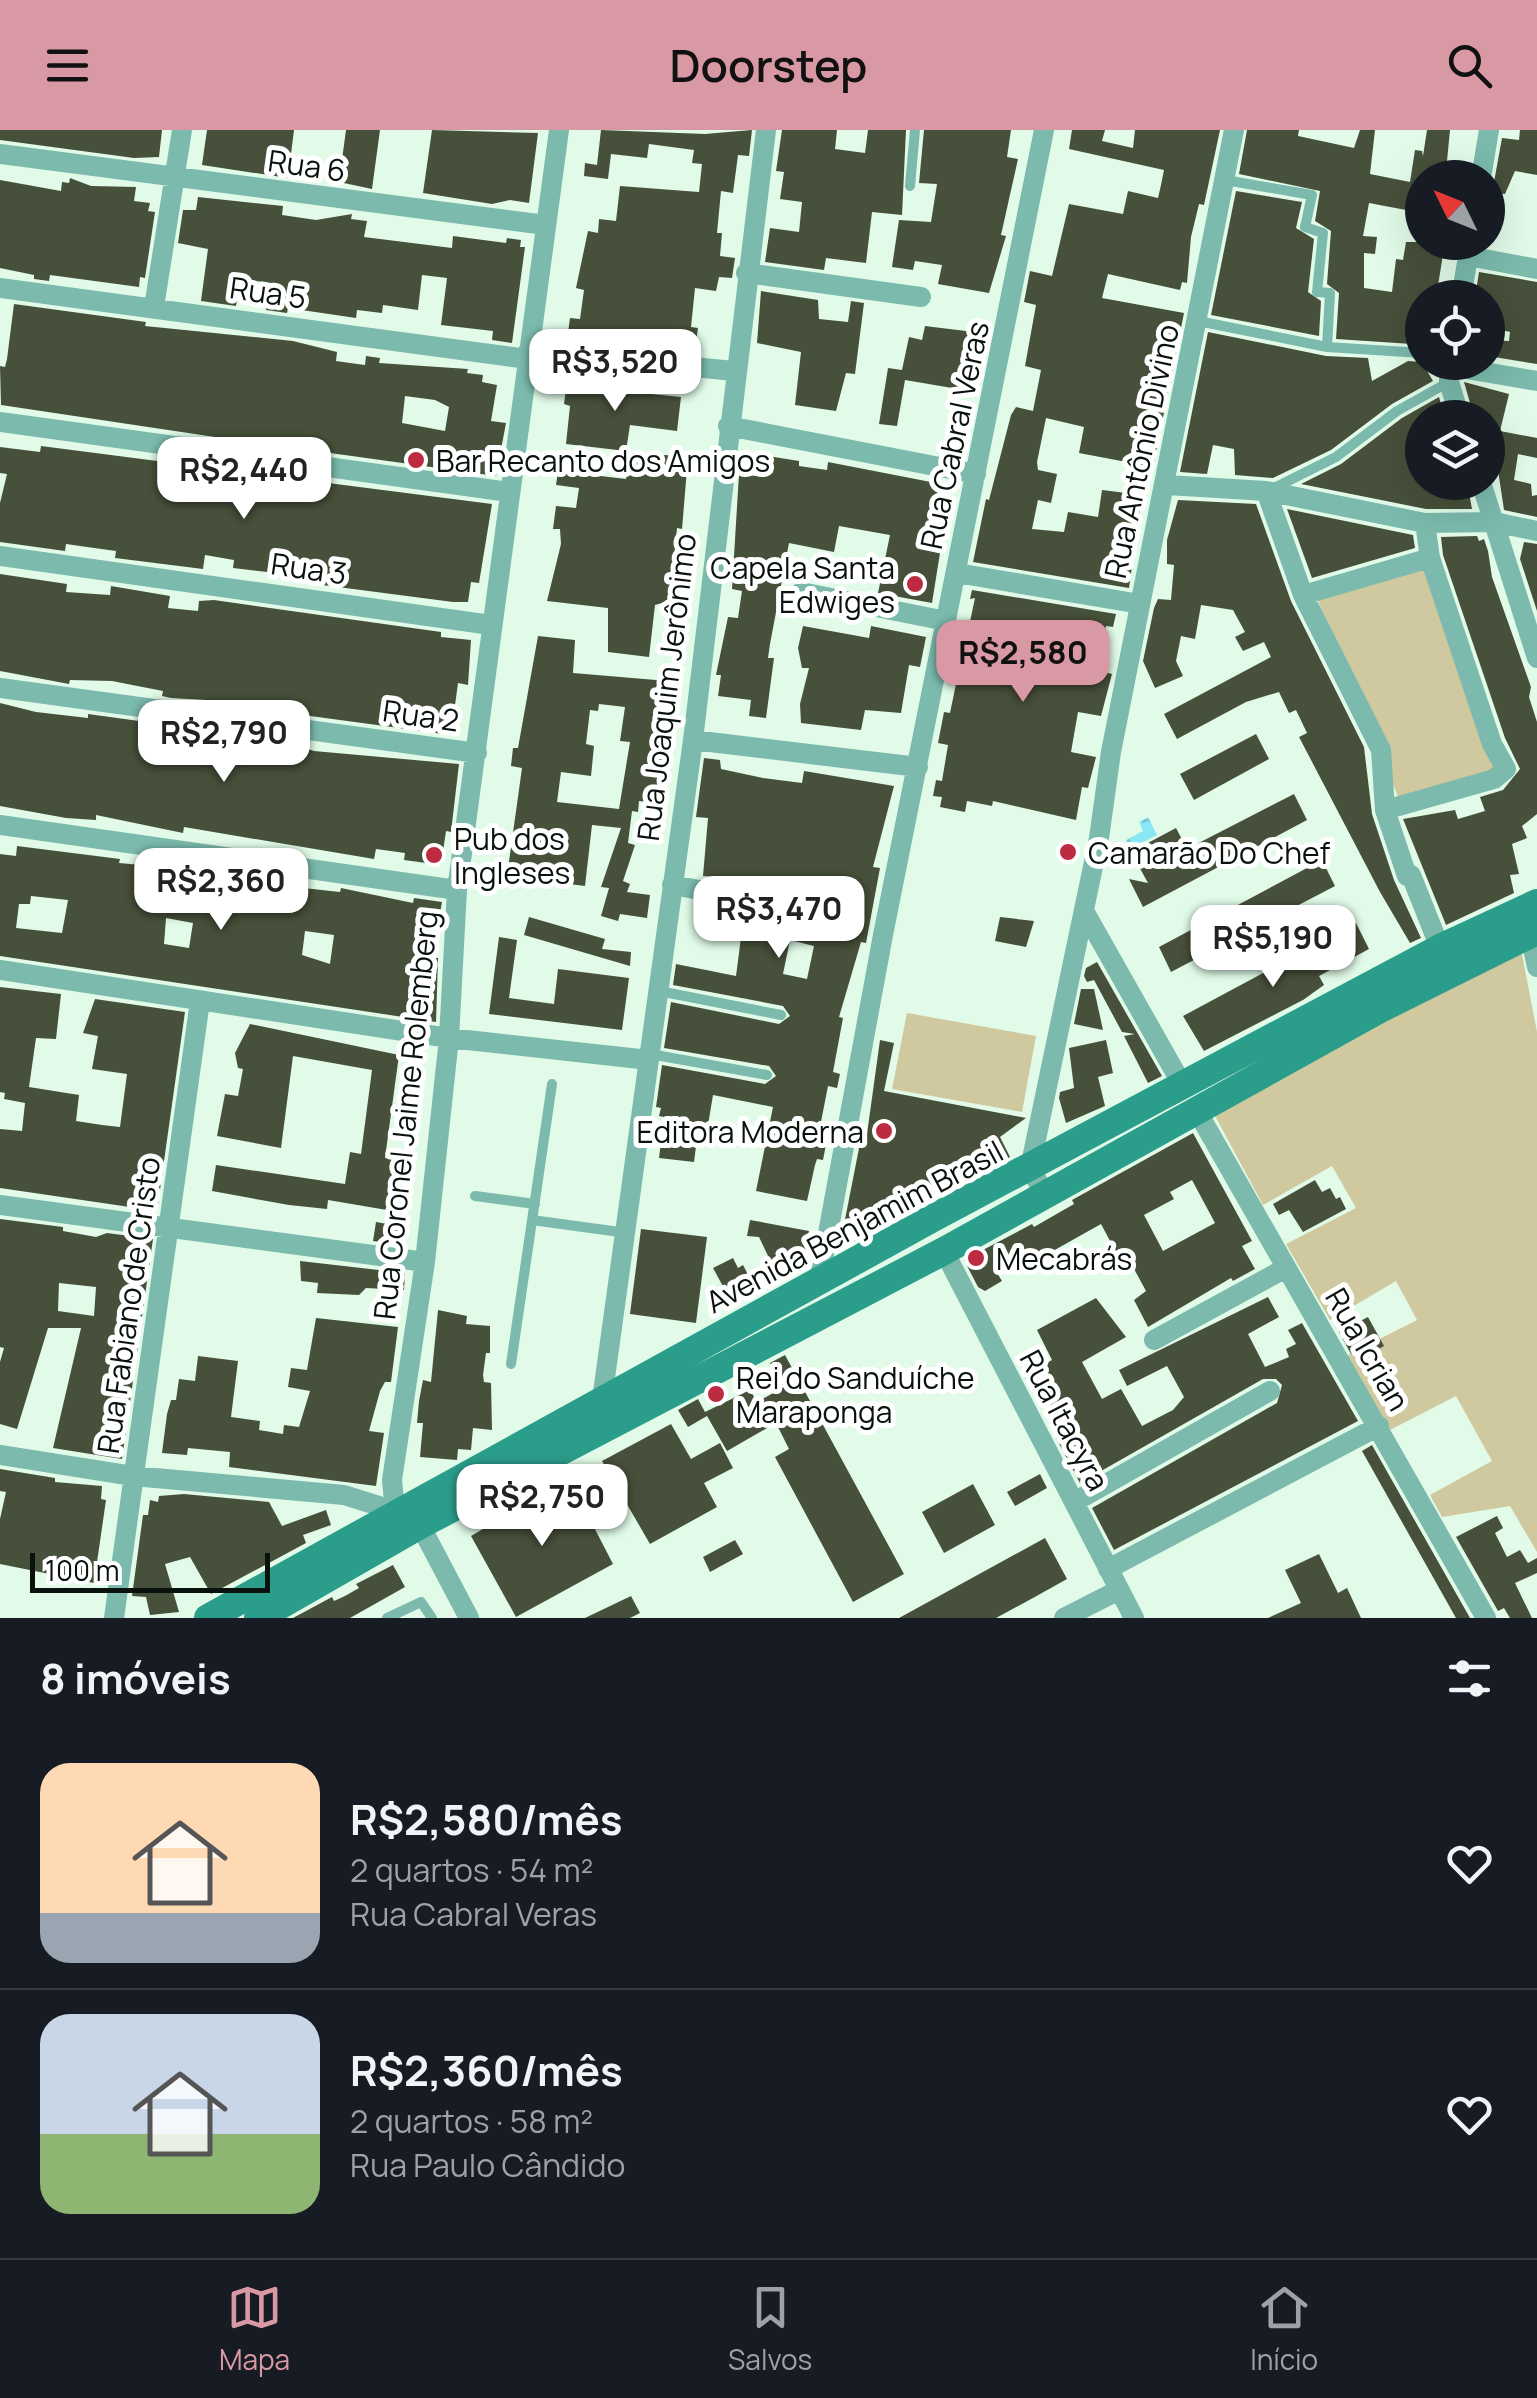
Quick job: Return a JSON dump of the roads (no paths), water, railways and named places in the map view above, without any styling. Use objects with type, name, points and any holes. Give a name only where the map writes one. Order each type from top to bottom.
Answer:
[{"type":"main road","name":"Avenida Benjamim Brasil","points":[[208,1618],[408,1518],[600,1429],[944,1251],[1197,1111],[1440,948],[1537,903]]},
{"type":"main road","name":"Avenida Benjamim Brasil","points":[[258,1618],[408,1518],[602,1398],[1030,1168],[1183,1086],[1534,933]]},
{"type":"street","points":[[154,307],[182,130]]},
{"type":"street","name":"Rua Coronel Jaime Rolemberg","points":[[469,1618],[408,1518],[392,1480],[425,1262],[449,1038],[457,890],[559,130]]},
{"type":"street","name":"Rua Joaquim Jerônimo","points":[[600,1429],[693,740],[734,372],[766,130]]},
{"type":"street","name":"Rua Cabral Veras","points":[[819,1282],[1044,130]]},
{"type":"street","name":"Rua Antônio Divino","points":[[1030,1168],[1084,911],[1234,130]]},
{"type":"street","points":[[1484,160],[1490,130]]},
{"type":"street","name":"Rua 6","points":[[0,154],[546,225]]},
{"type":"street","points":[[1505,260],[1537,269]]},
{"type":"street","points":[[746,274],[921,297]]},
{"type":"street","name":"Rua 5","points":[[0,288],[528,355],[734,372]]},
{"type":"street","points":[[1505,377],[1537,381]]},
{"type":"street","points":[[0,422],[509,492]]},
{"type":"street","points":[[728,426],[976,474]]},
{"type":"street","points":[[1167,484],[1266,491],[1425,523],[1494,522],[1537,531]]},
{"type":"street","points":[[1266,491],[1302,594],[1381,750],[1385,810],[1407,876],[1411,876],[1440,948]]},
{"type":"street","points":[[1487,500],[1537,658]]},
{"type":"street","points":[[1385,810],[1494,778],[1506,769],[1492,744],[1430,558],[1425,523]]},
{"type":"street","name":"Rua 3","points":[[0,556],[491,624]]},
{"type":"street","points":[[1302,594],[1430,558]]},
{"type":"street","points":[[957,574],[1140,604]]},
{"type":"street","points":[[801,592],[946,621]]},
{"type":"street","name":"Rua 2","points":[[0,688],[477,753]]},
{"type":"street","points":[[693,740],[918,767]]},
{"type":"street","points":[[0,825],[457,890]]},
{"type":"street","points":[[672,885],[801,908]]},
{"type":"street","points":[[1084,911],[1183,1086]]},
{"type":"street","points":[[1534,933],[1537,966]]},
{"type":"street","points":[[0,970],[449,1038],[649,1057]]},
{"type":"street","name":"Rua Fabiano de Cristo","points":[[114,1618],[172,1230],[200,1000]]},
{"type":"street","name":"Rua Icrian","points":[[1197,1111],[1486,1618]]},
{"type":"street","points":[[1030,1168],[1044,1193]]},
{"type":"street","points":[[0,1205],[425,1262]]},
{"type":"street","name":"Rua Itacyra","points":[[944,1251],[1134,1618]]},
{"type":"street","points":[[1154,1340],[1286,1268]]},
{"type":"street","points":[[1076,1501],[1270,1391]]},
{"type":"street","points":[[1108,1569],[1379,1426]]},
{"type":"street","points":[[0,1455],[133,1476],[344,1496],[408,1518]]},
{"type":"street","points":[[1064,1618],[1119,1590]]},
{"type":"lane","points":[[910,186],[915,130]]},
{"type":"lane","points":[[1225,180],[1312,195],[1305,227],[1323,233],[1317,292],[1330,294],[1328,347]]},
{"type":"lane","points":[[1198,321],[1328,347],[1405,352]]},
{"type":"lane","points":[[1266,491],[1336,457],[1437,380]]},
{"type":"lane","points":[[658,991],[781,1014]]},
{"type":"lane","points":[[649,1057],[767,1075]]},
{"type":"lane","points":[[511,1364],[552,1084]]},
{"type":"lane","points":[[475,1196],[534,1204]]},
{"type":"lane","points":[[532,1220],[628,1233]]},
{"type":"lane","points":[[386,1618],[420,1602],[432,1618]]},
{"type":"water","points":[[1148,817],[1157,835],[1130,849],[1126,840],[1143,831],[1139,822]]},
{"type":"place","name":"Bar Recanto dos Amigos","points":[[416,460]]},
{"type":"place","name":"Capela Santa Edwiges","points":[[915,584]]},
{"type":"place","name":"Camarão Do Chef","points":[[1068,852]]},
{"type":"place","name":"Pub dos Ingleses","points":[[434,855]]},
{"type":"place","name":"Editora Moderna","points":[[884,1131]]},
{"type":"place","name":"Mecabrás","points":[[976,1258]]},
{"type":"place","name":"Rei do Sanduíche Maraponga","points":[[716,1394]]}]
